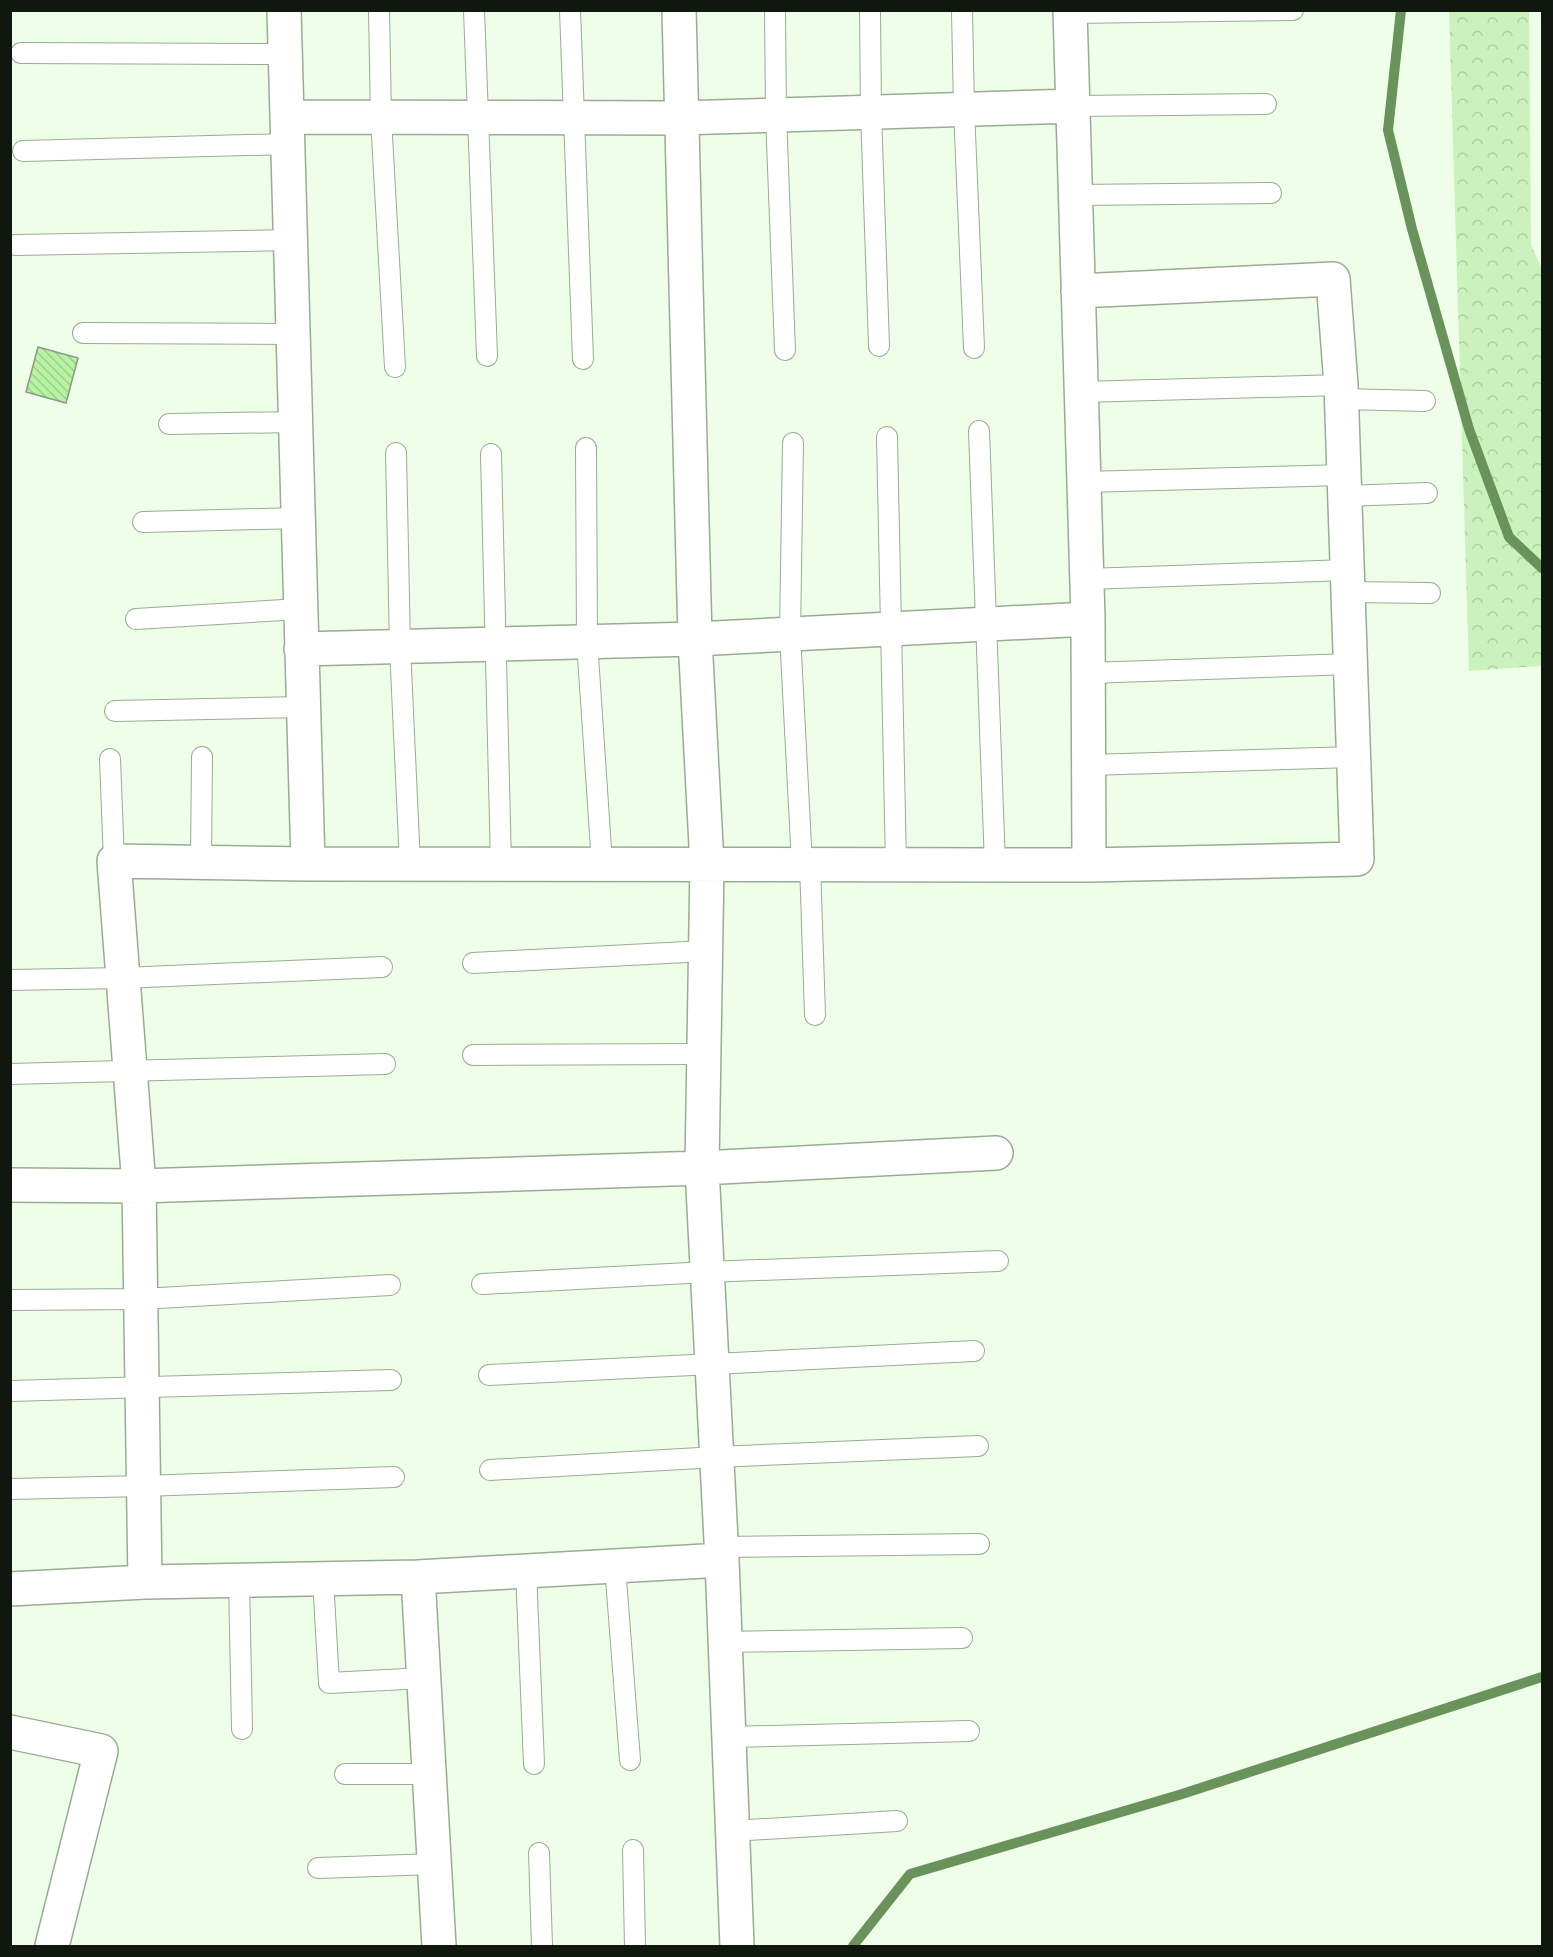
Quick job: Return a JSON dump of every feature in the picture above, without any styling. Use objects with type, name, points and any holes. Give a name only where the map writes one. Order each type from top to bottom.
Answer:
[{"type":"street","points":[[284,10],[308,864]]},
{"type":"street","points":[[679,10],[695,639],[707,864],[702,1168],[722,1553],[736,1947]]},
{"type":"street","points":[[1070,12],[1088,619],[1089,865]]},
{"type":"street","points":[[287,130],[381,118],[680,118],[1073,106]]},
{"type":"street","points":[[145,1582],[139,1186],[114,861],[308,864],[1089,865],[1357,859],[1342,392],[1333,279],[1078,291]]},
{"type":"street","points":[[301,649],[695,639],[1088,619]]},
{"type":"street","points":[[10,1185],[139,1186],[702,1168],[996,1153]]},
{"type":"street","points":[[10,1589],[145,1582],[418,1577],[615,1566],[722,1553]]},
{"type":"street","points":[[418,1577],[440,1947]]},
{"type":"street","points":[[10,1732],[101,1751],[52,1947]]},
{"type":"lane","points":[[379,10],[381,118],[394,367]]},
{"type":"lane","points":[[474,10],[476,117],[487,356]]},
{"type":"lane","points":[[570,10],[583,359]]},
{"type":"lane","points":[[775,10],[776,115],[785,350]]},
{"type":"lane","points":[[870,10],[879,346]]},
{"type":"lane","points":[[962,10],[964,109],[975,348]]},
{"type":"lane","points":[[1070,12],[1293,10]]},
{"type":"lane","points":[[21,52],[285,54]]},
{"type":"lane","points":[[1073,106],[1266,104]]},
{"type":"lane","points":[[23,151],[287,130]]},
{"type":"lane","points":[[1075,195],[1271,193]]},
{"type":"lane","points":[[15,245],[291,240]]},
{"type":"lane","points":[[83,333],[293,334]]},
{"type":"lane","points":[[1081,392],[1342,392],[1425,401]]},
{"type":"lane","points":[[169,424],[295,422]]},
{"type":"lane","points":[[979,431],[994,865]]},
{"type":"lane","points":[[887,437],[896,864]]},
{"type":"lane","points":[[793,443],[790,633],[815,1015]]},
{"type":"lane","points":[[586,448],[587,641],[602,864]]},
{"type":"lane","points":[[396,453],[400,647],[410,864]]},
{"type":"lane","points":[[491,454],[501,864]]},
{"type":"lane","points":[[1084,482],[1345,486],[1427,493]]},
{"type":"lane","points":[[143,522],[298,518]]},
{"type":"lane","points":[[1087,579],[1348,581],[1430,593]]},
{"type":"lane","points":[[136,618],[300,609]]},
{"type":"lane","points":[[1088,673],[1351,664]]},
{"type":"lane","points":[[115,711],[303,707]]},
{"type":"lane","points":[[201,862],[202,757]]},
{"type":"lane","points":[[1089,765],[1354,757]]},
{"type":"lane","points":[[110,759],[114,861]]},
{"type":"lane","points":[[473,963],[706,951]]},
{"type":"lane","points":[[10,980],[123,978],[382,967]]},
{"type":"lane","points":[[473,1055],[704,1054]]},
{"type":"lane","points":[[10,1074],[385,1064]]},
{"type":"lane","points":[[483,1284],[707,1272],[998,1261]]},
{"type":"lane","points":[[10,1300],[141,1299],[390,1285]]},
{"type":"lane","points":[[489,1375],[974,1351]]},
{"type":"lane","points":[[10,1391],[391,1380]]},
{"type":"lane","points":[[490,1470],[717,1457],[978,1446]]},
{"type":"lane","points":[[10,1489],[394,1477]]},
{"type":"lane","points":[[722,1553],[979,1544]]},
{"type":"lane","points":[[615,1566],[630,1760]]},
{"type":"lane","points":[[526,1571],[534,1764]]},
{"type":"lane","points":[[321,1579],[329,1683],[424,1678]]},
{"type":"lane","points":[[239,1580],[242,1729]]},
{"type":"lane","points":[[725,1642],[962,1638]]},
{"type":"lane","points":[[729,1737],[969,1731]]},
{"type":"lane","points":[[345,1774],[429,1774]]},
{"type":"lane","points":[[732,1831],[897,1821]]},
{"type":"lane","points":[[633,1850],[635,1947]]},
{"type":"lane","points":[[539,1853],[542,1947]]},
{"type":"lane","points":[[318,1868],[435,1864]]},
{"type":"green space","points":[[1449,11],[1529,11],[1531,245],[1542,269],[1542,666],[1469,671]]},
{"type":"building","points":[[38,347],[78,358],[66,403],[26,392]]},
{"type":"waterway","points":[[1401,10],[1388,130],[1412,229],[1469,429],[1509,537],[1542,568]]},
{"type":"waterway","points":[[853,1946],[910,1874],[1179,1795],[1542,1677]]}]
